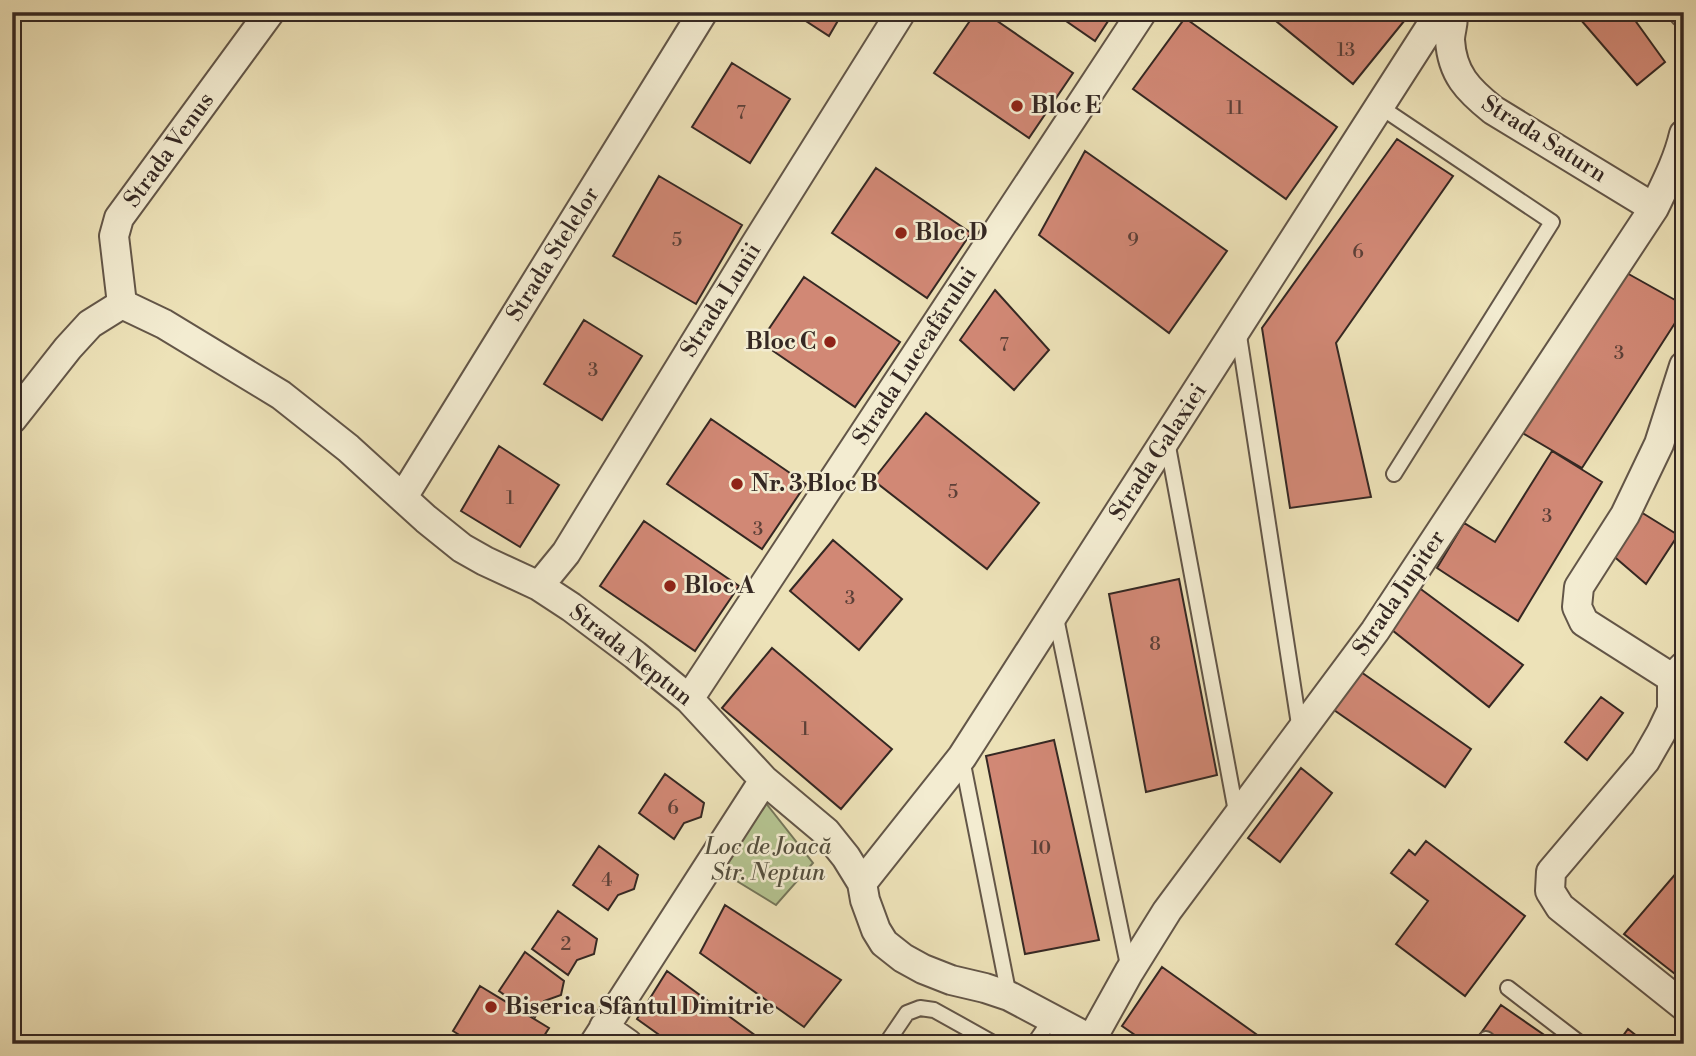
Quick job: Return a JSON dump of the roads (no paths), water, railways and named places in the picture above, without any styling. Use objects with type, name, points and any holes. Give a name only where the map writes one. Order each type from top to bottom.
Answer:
[{"type":"street","name":"Strada Venus","points":[[122,304],[114,236],[119,218],[270,12]]},
{"type":"street","name":"Strada Stelelor","points":[[403,497],[703,12]]},
{"type":"street","name":"Strada Lunii","points":[[539,586],[566,553],[901,12]]},
{"type":"street","name":"Strada Luceafărului","points":[[689,699],[1142,12]]},
{"type":"street","name":"Strada Galaxiei","points":[[862,883],[962,757],[1440,12]]},
{"type":"street","name":"Strada Saturn","points":[[1452,12],[1451,54],[1456,70],[1471,92],[1493,110],[1654,208]]},
{"type":"street","name":"Strada Jupiter","points":[[1091,1042],[1129,972],[1167,911],[1375,631],[1654,208],[1683,145]]},
{"type":"street","points":[[12,419],[90,324],[122,304]]},
{"type":"street","name":"Strada Neptun","points":[[122,304],[164,324],[281,395],[348,448],[462,548],[539,586],[571,607],[635,654],[689,699],[764,780],[826,832],[862,883],[876,930],[884,943],[903,958],[923,970],[1009,996],[1091,1042]]},
{"type":"street","points":[[1684,366],[1659,444],[1625,515],[1579,587],[1577,607],[1584,622],[1678,672],[1672,710],[1645,761],[1551,872],[1550,891],[1560,907],[1684,1006]]},
{"type":"street","points":[[628,1044],[599,1035],[764,780]]},
{"type":"lane","points":[[1380,107],[1552,222],[1394,474]]},
{"type":"lane","points":[[1238,328],[1300,733]]},
{"type":"lane","points":[[1166,439],[1237,818]]},
{"type":"lane","points":[[1055,611],[1129,972]]},
{"type":"lane","points":[[962,757],[1009,996]]},
{"type":"lane","points":[[1508,988],[1581,1044]]},
{"type":"lane","points":[[889,1044],[888,1041],[907,1013],[920,1008],[934,1010],[995,1044]]},
{"type":"lane","points":[[1034,1044],[1051,1019]]},
{"type":"place","name":"Bloc E","points":[[1017,106]]},
{"type":"place","name":"Bloc D","points":[[901,233]]},
{"type":"place","name":"Bloc C","points":[[830,342]]},
{"type":"place","name":"Nr. 3 Bloc B","points":[[737,484]]},
{"type":"place","name":"Bloc A","points":[[670,586]]},
{"type":"place","name":"Biserica Sfântul Dimitrie","points":[[491,1007]]},
{"type":"park label","name":"Loc de Joacă Str. Neptun","points":[[768,860]]}]
